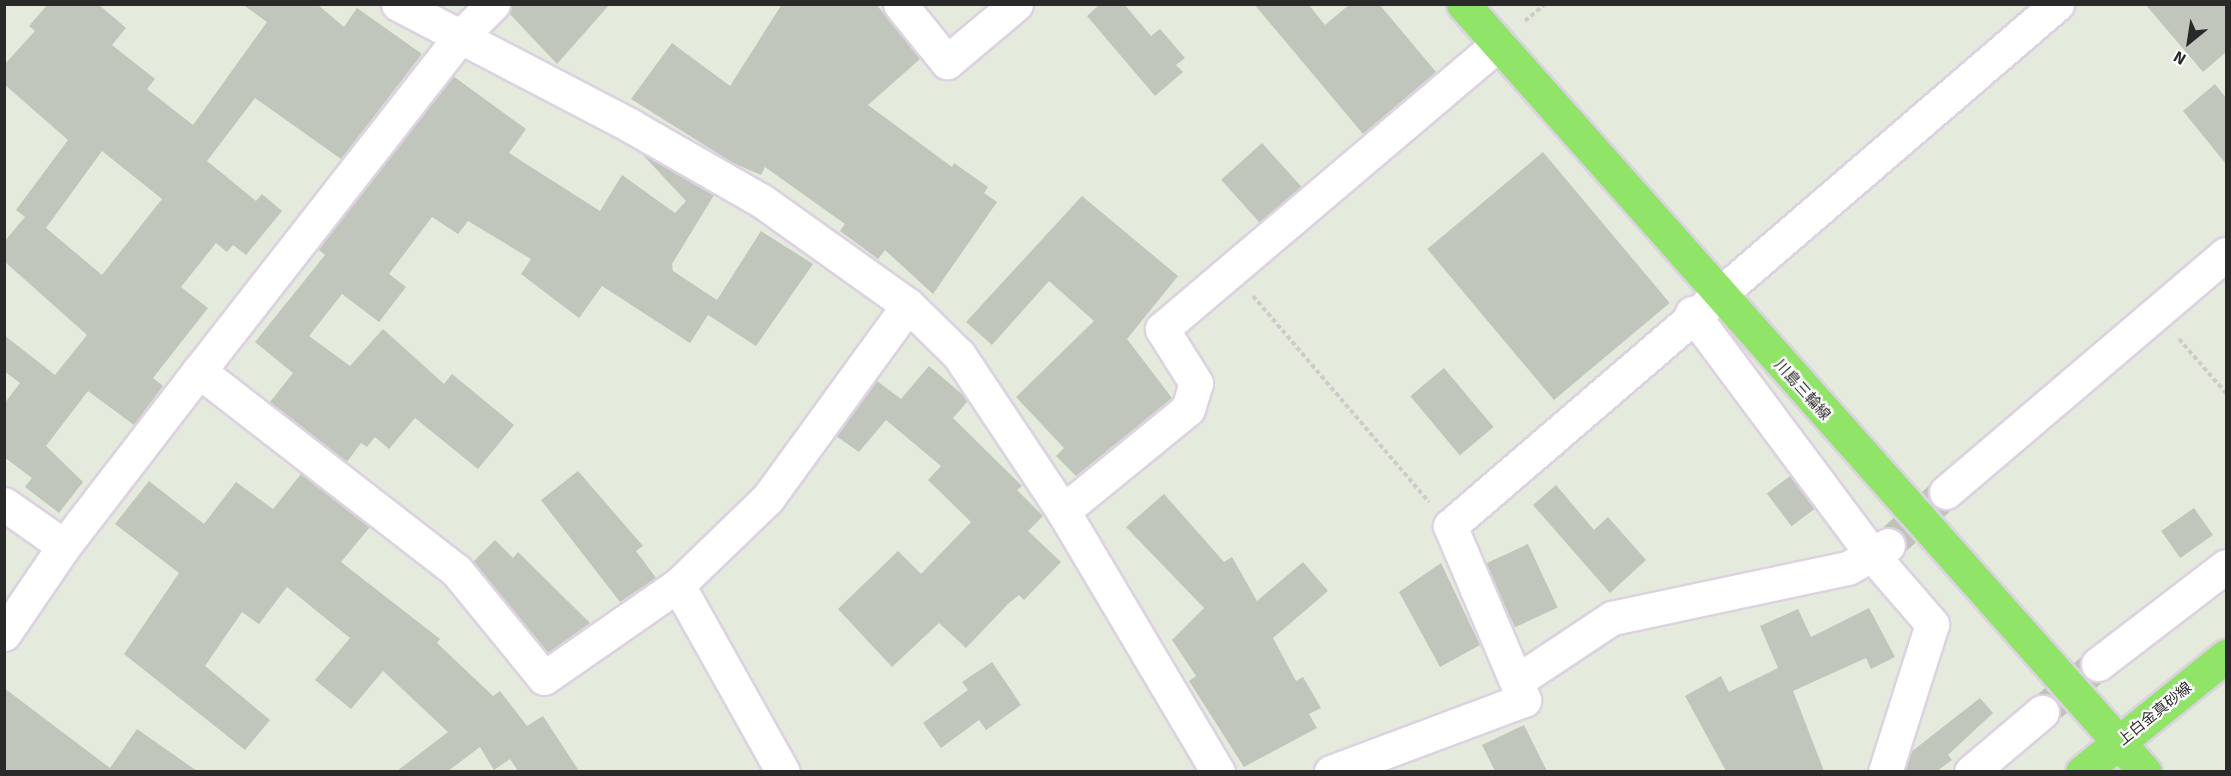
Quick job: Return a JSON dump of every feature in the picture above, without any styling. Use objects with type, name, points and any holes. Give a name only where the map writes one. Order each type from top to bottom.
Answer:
[{"type":"main road","name":"川島三輪線","points":[[1463,4],[1498,44],[1704,304],[2145,771]]},
{"type":"main road","name":"上白金真砂線","points":[[2082,771],[2120,743],[2226,656]]},
{"type":"street","points":[[398,4],[459,38],[631,126],[762,201],[908,305],[959,355],[1063,511],[1218,771]]},
{"type":"street","points":[[4,634],[64,546],[199,371],[459,38],[493,4]]},
{"type":"street","points":[[900,4],[947,62],[1016,4]]},
{"type":"street","points":[[1331,771],[1524,700],[1450,526],[1704,304],[2056,4]]},
{"type":"street","points":[[1063,511],[1188,409],[1196,383],[1162,329],[1498,44]]},
{"type":"street","points":[[1946,492],[2226,254]]},
{"type":"street","points":[[1704,304],[1932,624],[1885,771]]},
{"type":"street","points":[[199,371],[456,570],[544,678],[678,585],[768,498],[908,305]]},
{"type":"street","points":[[4,504],[64,546]]},
{"type":"street","points":[[1517,681],[1612,618],[1848,568],[1881,551]]},
{"type":"street","points":[[2098,664],[2226,566]]},
{"type":"street","points":[[678,585],[783,771]]},
{"type":"street","points":[[1971,771],[2042,712]]},
{"type":"path","points":[[1231,270],[1450,526]]},
{"type":"path","points":[[2157,313],[2226,393]]},
{"type":"building","points":[[48,4],[98,4],[126,28],[112,45],[155,79],[147,89],[193,125],[267,22],[242,4],[317,4],[344,27],[357,8],[422,54],[341,159],[255,98],[207,161],[256,201],[262,194],[282,211],[246,255],[233,245],[227,252],[216,243],[181,287],[208,308],[153,378],[163,386],[134,425],[88,391],[46,446],[83,482],[59,513],[25,487],[32,478],[4,457],[4,404],[20,383],[4,371],[4,335],[55,375],[87,335],[4,261],[4,242],[25,217],[16,210],[68,140],[4,84],[4,65],[35,31],[29,26]],"holes":[[[102,151],[162,199],[102,275],[46,228]]]},
{"type":"building","points":[[511,4],[610,4],[557,64],[509,13]]},
{"type":"building","points":[[782,4],[876,4],[920,59],[868,105],[952,167],[954,163],[988,187],[984,193],[997,202],[933,294],[885,250],[878,259],[840,231],[845,224],[765,167],[761,175],[733,163],[631,99],[672,43],[730,86]]},
{"type":"building","points":[[1100,4],[1124,4],[1151,36],[1160,29],[1185,58],[1176,65],[1183,72],[1155,96],[1087,16]]},
{"type":"building","points":[[1254,4],[1308,4],[1325,25],[1350,4],[1379,4],[1436,72],[1363,134]]},
{"type":"building","points":[[2145,4],[2226,4],[2226,52],[2203,72]]},
{"type":"building","points":[[453,76],[526,129],[509,153],[600,211],[622,175],[675,213],[686,201],[642,154],[714,195],[672,264],[673,271],[717,300],[761,231],[813,264],[756,346],[708,315],[690,343],[602,286],[579,318],[521,274],[531,259],[468,221],[458,234],[432,217],[389,274],[406,287],[379,322],[342,294],[309,336],[350,366],[383,329],[444,384],[452,374],[514,425],[478,469],[415,418],[389,449],[375,437],[367,447],[361,443],[347,462],[270,402],[293,373],[255,342],[325,255],[318,249]]},
{"type":"building","points":[[2215,84],[2226,98],[2226,164],[2183,111]]},
{"type":"building","points":[[1262,143],[1301,187],[1261,224],[1221,180]]},
{"type":"building","points":[[1543,152],[1670,303],[1554,400],[1427,249]]},
{"type":"building","points":[[1082,196],[1178,276],[1127,339],[1172,398],[1076,476],[1056,456],[1064,448],[1016,397],[1094,321],[1049,281],[992,345],[966,322]]},
{"type":"building","points":[[929,366],[963,395],[967,402],[953,418],[1022,486],[1017,490],[1043,516],[1028,531],[1061,562],[1024,600],[1019,595],[1008,604],[966,648],[939,623],[892,667],[838,609],[898,551],[921,574],[971,522],[928,480],[941,466],[886,420],[859,452],[836,436],[877,381],[901,399]]},
{"type":"building","points":[[1444,368],[1493,427],[1460,455],[1410,396]]},
{"type":"building","points":[[578,471],[643,546],[636,551],[656,578],[620,602],[541,500]]},
{"type":"building","points":[[301,474],[370,527],[341,562],[440,639],[437,643],[493,696],[500,691],[527,726],[543,716],[579,771],[518,771],[510,759],[494,770],[480,747],[448,771],[397,771],[448,732],[383,671],[351,709],[315,680],[350,638],[287,587],[259,624],[242,612],[205,666],[270,720],[245,750],[124,654],[179,573],[115,524],[149,481],[204,524],[236,482],[273,509]]},
{"type":"building","points":[[1790,476],[1815,509],[1792,526],[1767,493]]},
{"type":"building","points":[[1556,485],[1594,530],[1608,517],[1646,560],[1610,593],[1533,505]]},
{"type":"building","points":[[1164,494],[1224,562],[1232,557],[1257,601],[1303,562],[1328,591],[1273,638],[1296,681],[1303,677],[1321,708],[1309,714],[1317,728],[1244,767],[1189,681],[1196,676],[1172,640],[1204,608],[1126,527]]},
{"type":"building","points":[[2194,508],[2213,535],[2180,558],[2161,531]]},
{"type":"building","points":[[495,540],[513,558],[518,552],[590,623],[548,653],[473,562]]},
{"type":"building","points":[[1528,544],[1558,607],[1515,627],[1485,564]]},
{"type":"building","points":[[1441,563],[1480,645],[1440,667],[1399,592]]},
{"type":"building","points":[[1869,608],[1895,657],[1871,669],[1866,658],[1793,691],[1824,771],[1726,771],[1685,696],[1721,676],[1729,692],[1778,668],[1760,626],[1798,609],[1811,637]]},
{"type":"building","points":[[992,662],[1021,705],[986,730],[979,720],[941,748],[923,723],[968,690],[962,682]]},
{"type":"building","points":[[4,688],[110,768],[137,729],[197,771],[4,771]]},
{"type":"building","points":[[1980,698],[1993,713],[1948,755],[1952,760],[1937,771],[1905,771],[1911,752]]},
{"type":"building","points":[[1524,725],[1547,771],[1495,771],[1482,745]]},
{"type":"tunnel","points":[[1888,545],[1946,492]]},
{"type":"tunnel","points":[[2042,712],[2098,664]]}]
